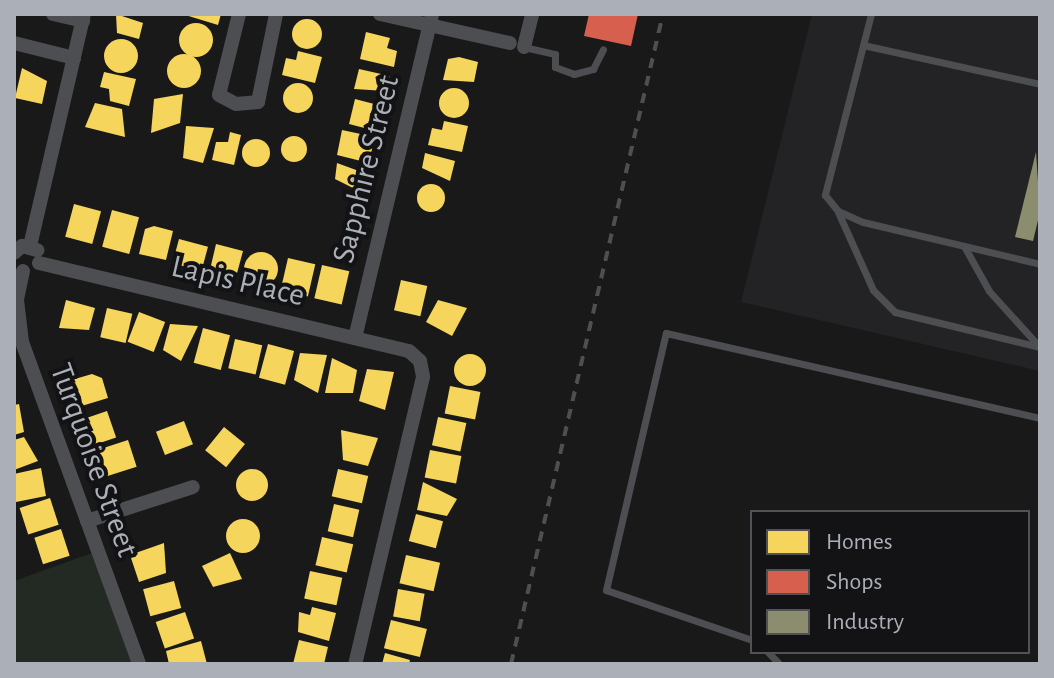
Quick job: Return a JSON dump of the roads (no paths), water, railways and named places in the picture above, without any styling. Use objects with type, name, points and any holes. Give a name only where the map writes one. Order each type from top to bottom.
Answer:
[{"type":"street","points":[[19,267],[39,263],[30,246],[84,18],[53,14]]},
{"type":"street","points":[[239,14],[219,95],[236,104],[258,102],[276,14]]},
{"type":"street","points":[[380,14],[431,19],[517,45],[532,14]]},
{"type":"street","name":"Sapphire Street","points":[[355,338],[431,19]]},
{"type":"street","points":[[14,43],[74,58]]},
{"type":"street","points":[[14,253],[30,246]]},
{"type":"street","name":"Lapis Place","points":[[39,263],[409,351],[420,361],[423,377],[355,664]]},
{"type":"street","name":"Turquoise Street","points":[[19,267],[17,300],[22,342],[139,664]]},
{"type":"street","points":[[87,521],[193,487]]},
{"type":"lane","points":[[871,14],[825,195],[838,211],[873,290],[895,312],[1040,346]]},
{"type":"lane","points":[[517,45],[555,54],[555,67],[574,74],[593,69],[603,49]]},
{"type":"lane","points":[[863,45],[1040,84]]},
{"type":"lane","points":[[838,211],[1040,264]]},
{"type":"lane","points":[[964,246],[989,291],[1040,346]]},
{"type":"lane","points":[[750,639],[606,590],[666,333],[1040,418]]},
{"type":"railway","points":[[511,664],[663,14]]}]
